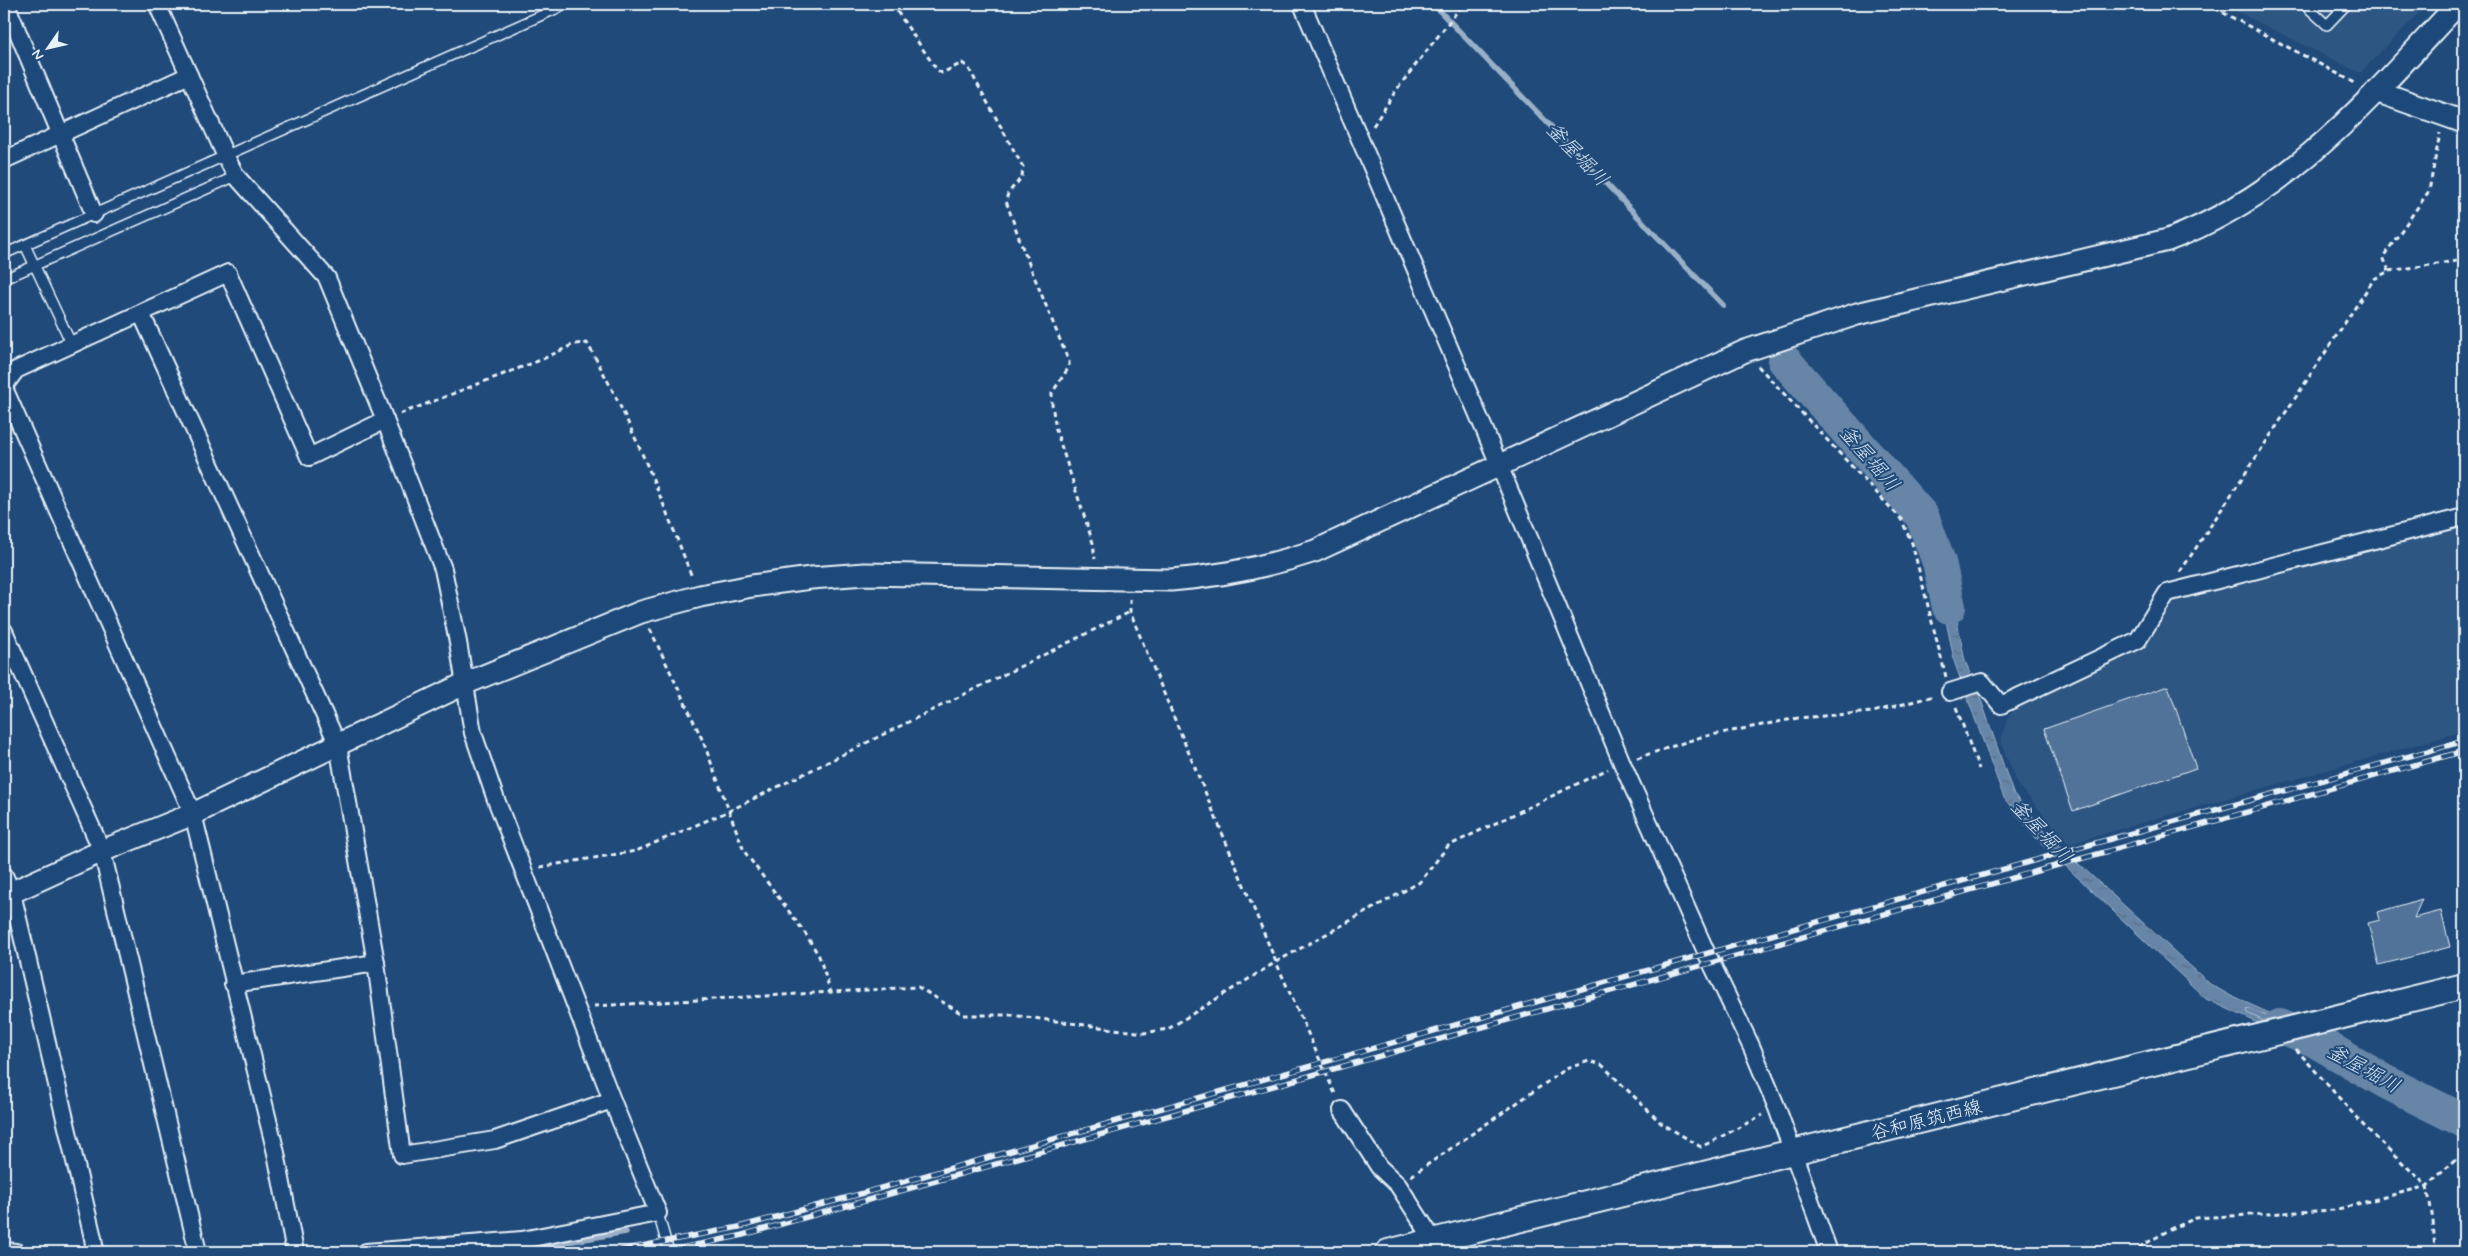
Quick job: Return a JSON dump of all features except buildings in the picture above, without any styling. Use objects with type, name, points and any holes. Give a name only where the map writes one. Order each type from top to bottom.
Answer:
[{"type":"main road","name":"谷和原筑西線","points":[[1388,1252],[1437,1246],[1793,1152],[2281,1033],[2464,986]]},
{"type":"street","points":[[6,4],[94,214]]},
{"type":"street","points":[[157,4],[236,176],[327,278],[443,569],[458,642],[473,733],[523,870],[658,1213],[522,1240],[366,1252]]},
{"type":"street","points":[[1302,4],[1499,465],[1622,763],[1777,1108],[1829,1252]]},
{"type":"street","points":[[95,1252],[6,888],[193,814],[464,684],[641,612],[700,596],[811,578],[865,574],[1171,580],[1217,577],[1257,569],[1315,552],[1745,352],[1857,314],[2168,240],[2192,231],[2222,216],[2272,186],[2301,164],[2376,91],[2458,4]]},
{"type":"street","points":[[4,160],[188,75]]},
{"type":"street","points":[[2376,91],[2464,122]]},
{"type":"street","points":[[295,1252],[276,1153],[233,984],[193,814],[4,387],[16,370],[228,272],[309,457],[385,420]]},
{"type":"street","points":[[141,313],[338,745],[376,963],[402,1155],[495,1140],[612,1100]]},
{"type":"street","points":[[1950,692],[1982,682],[2001,705],[2138,640],[2167,593],[2464,517]]},
{"type":"street","points":[[4,631],[102,850],[198,1252]]},
{"type":"street","points":[[233,984],[376,963]]},
{"type":"street","points":[[1342,1110],[1379,1167],[1398,1185],[1437,1246]]},
{"type":"street","points":[[4,1251],[16,1252]]},
{"type":"lane","points":[[4,254],[567,4]]},
{"type":"lane","points":[[2304,4],[2327,25],[2347,4]]},
{"type":"lane","points":[[4,278],[236,176]]},
{"type":"lane","points":[[25,244],[71,343]]},
{"type":"lane","points":[[658,1213],[669,1252]]},
{"type":"path","points":[[892,4],[937,70],[942,73],[962,63],[968,68],[1023,167],[1022,177],[1008,192],[1006,201],[1023,249],[1069,362],[1068,367],[1052,393],[1052,404],[1056,430],[1093,543],[1097,579]]},
{"type":"path","points":[[1361,140],[1454,13],[1463,4]]},
{"type":"path","points":[[2207,4],[2338,76],[2376,91]]},
{"type":"path","points":[[2389,271],[2382,257],[2429,191],[2444,116]]},
{"type":"path","points":[[2167,593],[2374,280],[2389,271],[2464,260]]},
{"type":"path","points":[[385,420],[543,359],[574,344],[587,343],[616,393],[650,467],[700,596]]},
{"type":"path","points":[[1745,352],[1901,519],[1912,543],[1950,692],[1980,769]]},
{"type":"path","points":[[641,612],[703,741],[744,851],[805,933],[819,956],[831,993]]},
{"type":"path","points":[[523,870],[636,851],[729,811],[1130,612],[1276,962],[1342,1110]]},
{"type":"path","points":[[576,1007],[918,987],[964,1015],[1011,1015],[1144,1033],[1168,1029],[1276,962],[1420,882],[1448,846],[1622,763],[1701,737],[1798,718],[1873,712],[1950,692]]},
{"type":"path","points":[[2281,1033],[2364,1126],[2427,1186],[2436,1252]]},
{"type":"path","points":[[1398,1185],[1566,1069],[1590,1061],[1602,1065],[1661,1123],[1701,1147],[1777,1108]]},
{"type":"path","points":[[2132,1252],[2171,1229],[2196,1218],[2334,1210],[2427,1186],[2464,1152]]},
{"type":"shaded area","points":[[2222,4],[2428,4],[2360,73]]},
{"type":"shaded area","points":[[2464,522],[2464,731],[2068,844],[2018,784],[2000,741],[2008,717],[2021,703],[2143,647],[2173,599]]},
{"type":"water","points":[[1945,561],[1965,661],[1978,691],[2013,793],[2044,830],[2081,866],[2210,984],[2231,996],[2328,1039],[2317,1050],[2206,999],[2036,838],[2004,798],[1955,664],[1934,564]]},
{"type":"waterway","name":"釜屋堀川","points":[[1433,4],[1723,305]]},
{"type":"waterway","name":"釜屋堀川","points":[[1785,361],[1922,516],[1939,562],[1949,607]]},
{"type":"waterway","name":"釜屋堀川","points":[[2280,1026],[2314,1040],[2388,1083],[2464,1121]]},
{"type":"waterway","points":[[508,1252],[626,1232]]},
{"type":"railway","points":[[611,1252],[739,1227],[860,1194],[2078,848],[2464,741]]},
{"type":"railway","points":[[662,1252],[739,1236],[2464,751]]}]
